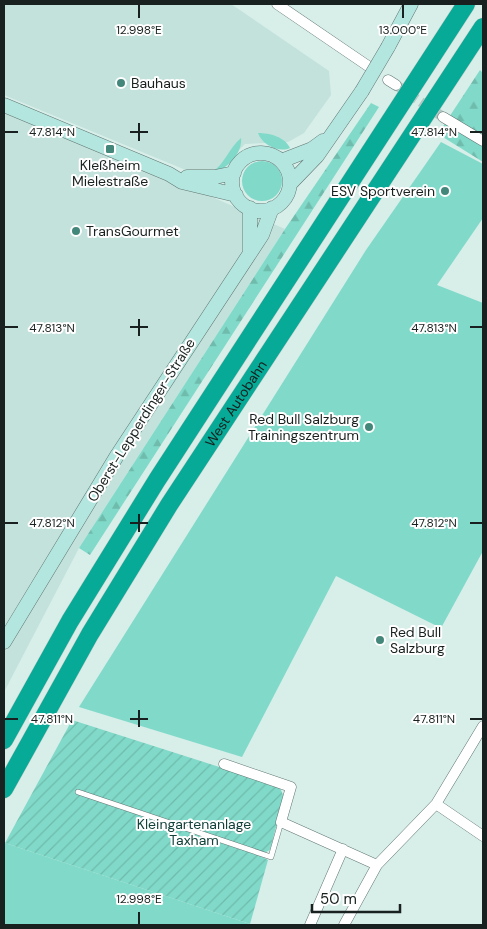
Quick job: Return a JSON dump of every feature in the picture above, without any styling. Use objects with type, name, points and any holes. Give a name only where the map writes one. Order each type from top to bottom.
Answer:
[{"type":"highway","name":"West Autobahn","points":[[4,740],[70,621],[157,480],[466,4]]},
{"type":"highway","name":"West Autobahn","points":[[4,789],[90,634],[169,505],[483,27]]},
{"type":"street","points":[[277,4],[368,66]]},
{"type":"street","name":"Oberst-Lepperdinger-Straße","points":[[4,642],[118,454],[262,235],[272,208],[284,199],[290,184],[317,156],[326,140],[362,92],[410,4]]},
{"type":"street","points":[[4,105],[168,174],[182,182],[236,194]]},
{"type":"street","points":[[443,117],[483,141]]},
{"type":"street","name":"Oberst-Lepperdinger-Straße","points":[[281,161],[312,149],[326,140]]},
{"type":"street","points":[[272,208],[258,210],[250,208],[236,194],[233,188],[234,173],[241,161],[254,154],[268,154],[281,161],[286,167],[290,184]]},
{"type":"street","points":[[168,174],[197,178],[234,173]]},
{"type":"street","points":[[250,208],[250,251]]},
{"type":"street","points":[[344,925],[377,865],[436,804],[483,726]]},
{"type":"street","points":[[224,764],[291,787],[281,822],[377,865]]},
{"type":"street","points":[[436,804],[483,836]]},
{"type":"street","points":[[310,925],[343,849]]},
{"type":"lane","points":[[78,792],[270,857],[281,822]]},
{"type":"shaded area","points":[[4,4],[231,4],[329,71],[331,95],[304,133],[288,142],[245,144],[218,171],[193,173],[4,95]]},
{"type":"shaded area","points":[[4,106],[285,229],[79,548],[4,692]]},
{"type":"green space","points":[[480,70],[483,73],[483,162],[438,134]]},
{"type":"green space","points":[[371,103],[379,107],[90,555],[79,548],[285,229]]},
{"type":"green space","points":[[258,133],[277,136],[285,141],[290,148],[276,149],[271,147],[263,141]]},
{"type":"green space","points":[[241,138],[237,155],[233,160],[224,168],[213,171],[220,165]]},
{"type":"green space","name":"Red Bull Salzburg Trainingszentrum","points":[[441,142],[483,164],[483,218],[437,285],[483,303],[483,551],[441,628],[336,576],[242,757],[79,707],[366,250]]},
{"type":"green space","points":[[258,161],[266,161],[273,164],[279,170],[282,181],[279,192],[273,198],[266,201],[258,201],[251,198],[245,192],[242,185],[242,177],[245,170],[251,164]]},
{"type":"green space","name":"Kleingartenanlage Taxham","points":[[72,720],[279,786],[284,797],[270,850],[262,854],[262,857],[268,860],[250,924],[5,843]]},
{"type":"green space","points":[[5,843],[250,924],[4,925]]},
{"type":"tunnel","points":[[396,85],[443,117]]},
{"type":"place","name":"Bauhaus","points":[[121,83]]},
{"type":"place","name":"Kleßheim Mielestraße","points":[[110,149]]},
{"type":"place","name":"ESV Sportverein","points":[[445,191]]},
{"type":"place","name":"TransGourmet","points":[[76,231]]},
{"type":"place","name":"Red Bull Salzburg Trainingszentrum","points":[[369,427]]},
{"type":"place","name":"Red Bull Salzburg","points":[[380,640]]}]
